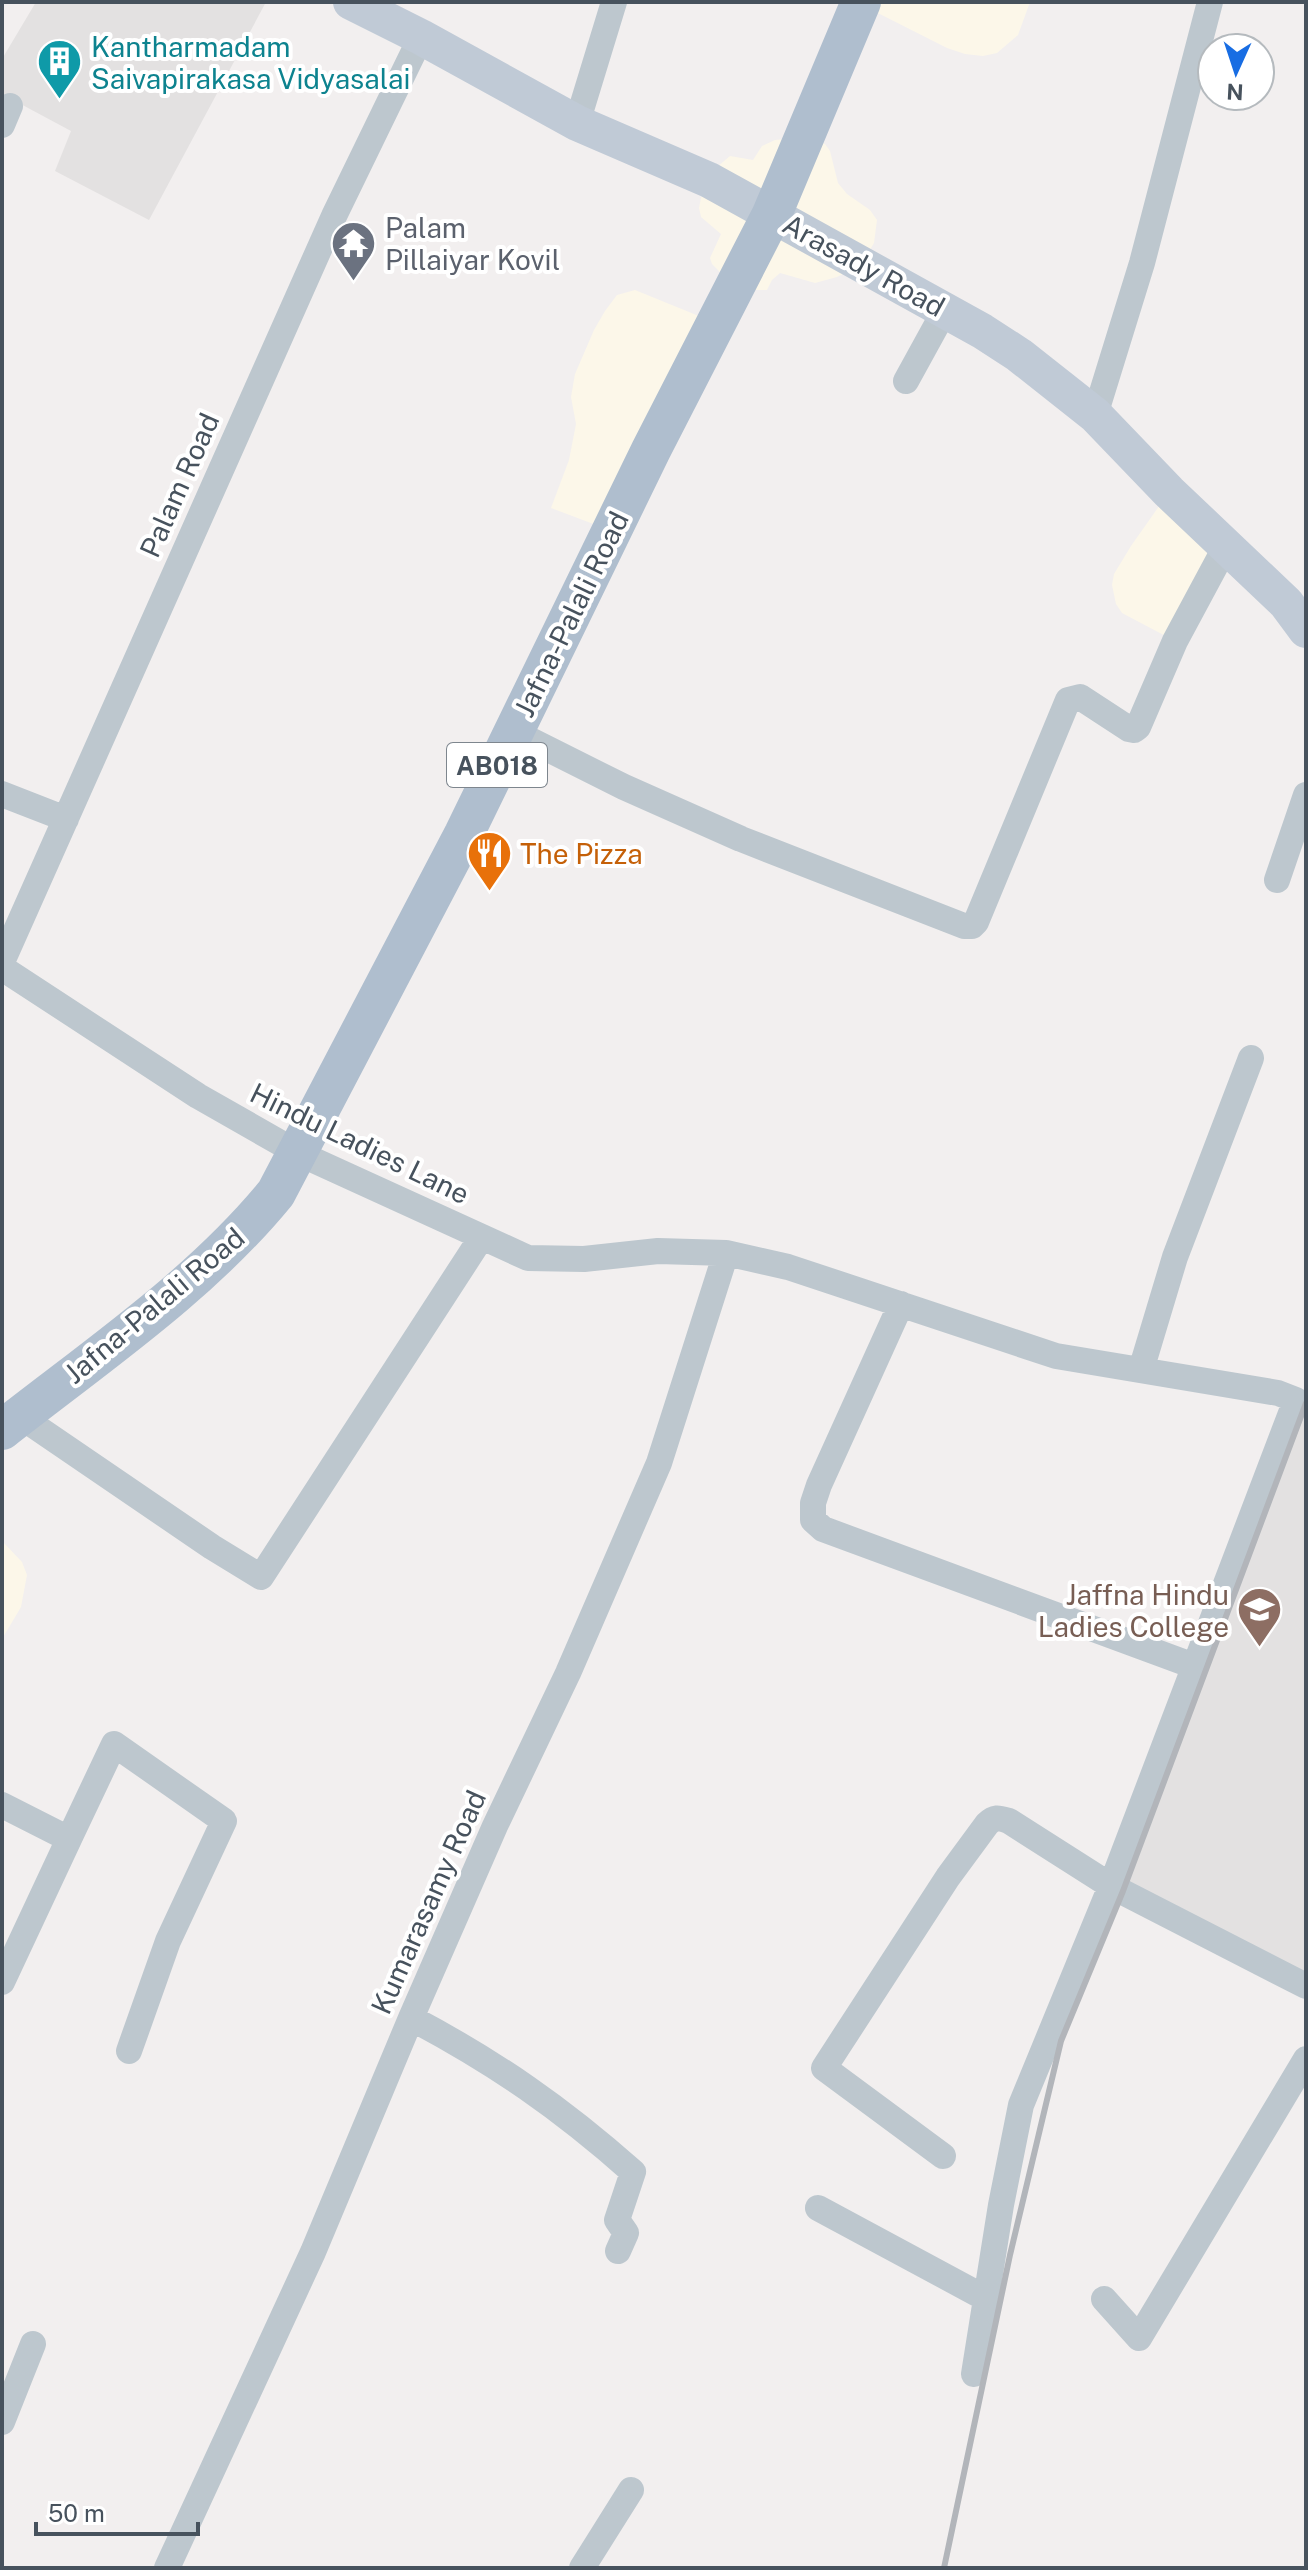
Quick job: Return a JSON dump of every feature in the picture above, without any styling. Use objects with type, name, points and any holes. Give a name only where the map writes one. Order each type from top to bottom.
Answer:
[{"type":"main road","name":"Jafna-Palali Road","points":[[11,1423],[169,1299],[249,1227],[276,1193],[464,834],[658,436],[772,214],[861,2]]},
{"type":"main road","name":"Arasady Road","points":[[369,6],[577,123],[709,180],[945,310],[1019,355],[1095,415],[1169,492],[1286,603],[1306,630]]},
{"type":"street","points":[[577,123],[614,2]]},
{"type":"street","points":[[1095,415],[1142,263],[1210,2]]},
{"type":"street","name":"Palam Road","points":[[2,965],[345,193],[421,37]]},
{"type":"street","points":[[906,381],[945,310]]},
{"type":"street","points":[[512,731],[624,787],[741,839],[964,926],[972,926],[1068,700],[1080,697],[1129,729],[1138,727],[1175,641],[1226,546]]},
{"type":"street","points":[[2,794],[66,819]]},
{"type":"street","points":[[1277,880],[1306,795]]},
{"type":"street","name":"Hindu Ladies Lane","points":[[2,965],[198,1096],[298,1153],[528,1258],[584,1259],[658,1251],[726,1253],[788,1267],[1056,1356],[1278,1393],[1301,1403]]},
{"type":"street","points":[[1141,1370],[1175,1257],[1251,1058]]},
{"type":"street","points":[[11,1423],[261,1577],[481,1238]]},
{"type":"street","name":"Kumarasamy Road","points":[[167,2568],[313,2252],[495,1826],[568,1673],[659,1463],[726,1253]]},
{"type":"street","points":[[901,1304],[819,1485],[813,1503],[813,1520],[823,1529],[1194,1666]]},
{"type":"street","points":[[974,2374],[1001,2205],[1021,2105],[1111,1886],[1194,1666],[1301,1403]]},
{"type":"street","points":[[2,1982],[114,1744],[224,1821],[168,1941],[129,2051]]},
{"type":"street","points":[[2,1805],[69,1839]]},
{"type":"street","points":[[943,2156],[824,2068],[948,1877],[993,1818],[1009,1821],[1111,1886],[1306,1986]]},
{"type":"street","points":[[411,2018],[516,2078],[581,2125],[633,2172],[617,2220],[626,2233],[618,2251]]},
{"type":"street","points":[[1104,2299],[1139,2338],[1306,2059]]},
{"type":"street","points":[[818,2208],[987,2299]]},
{"type":"street","points":[[2,2422],[33,2344]]},
{"type":"street","points":[[582,2568],[631,2490]]},
{"type":"shaded area","points":[[36,2],[266,2],[149,220],[55,171],[71,131],[2,94],[2,59]]},
{"type":"shaded area","points":[[861,2],[1030,2],[1018,35],[997,53],[983,56],[947,48]]},
{"type":"shaded area","points":[[806,137],[825,144],[830,151],[838,183],[847,194],[870,210],[877,220],[874,243],[861,265],[837,277],[815,283],[780,273],[767,290],[751,290],[724,276],[712,264],[710,258],[721,234],[701,217],[701,198],[717,167],[730,156],[753,160],[762,146],[775,140]]},
{"type":"shaded area","points":[[635,290],[716,323],[612,531],[551,508],[569,460],[576,424],[571,397],[575,374],[605,311],[617,295]]},
{"type":"shaded area","points":[[1169,492],[1226,546],[1175,641],[1122,613],[1116,604],[1112,585],[1114,574],[1131,546]]},
{"type":"shaded area","name":"Jaffna Hindu Ladies College","points":[[1306,1407],[1306,1986],[1123,1891]]},
{"type":"shaded area","points":[[2,1541],[22,1562],[27,1575],[21,1607],[2,1639]]},
{"type":"railway","points":[[944,2568],[1010,2255],[1061,2041],[1123,1891],[1306,1403]]},
{"type":"place","name":"Kantharmadam Saivapirakasa Vidyasalai","points":[[60,101]]},
{"type":"place","name":"Palam Pillaiyar Kovil","points":[[354,282]]},
{"type":"place","name":"The Pizza","points":[[489,892]]},
{"type":"place","name":"Jaffna Hindu Ladies College","points":[[1260,1649]]}]
